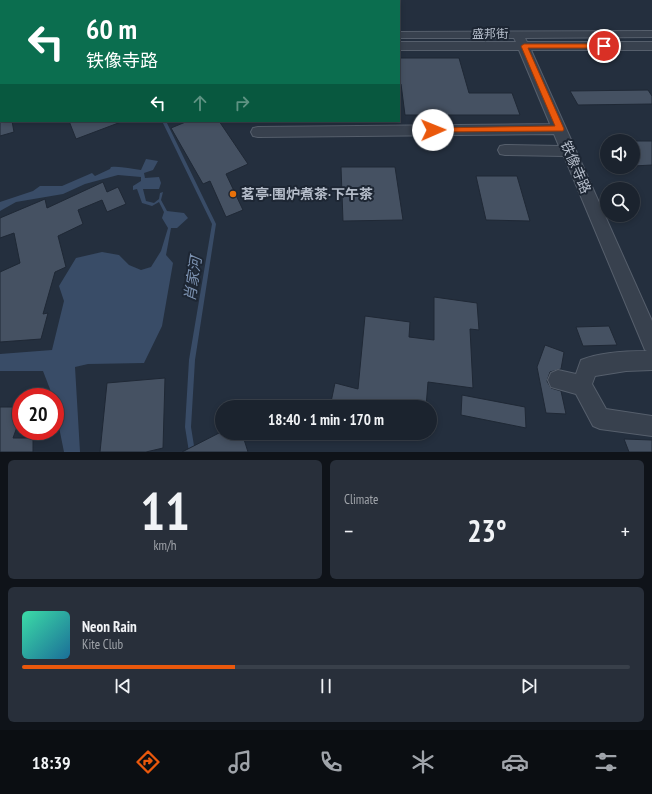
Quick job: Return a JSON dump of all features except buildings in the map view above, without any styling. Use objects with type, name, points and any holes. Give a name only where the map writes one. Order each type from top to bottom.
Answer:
[{"type":"street","name":"盛邦街","points":[[400,46],[652,34]]},
{"type":"street","name":"盛邦街","points":[[400,35],[652,46]]},
{"type":"street","name":"铁像寺路","points":[[521,40],[652,343]]},
{"type":"street","points":[[258,132],[560,129]]},
{"type":"street","points":[[505,150],[569,150]]},
{"type":"street","points":[[652,360],[626,361],[588,367],[582,385],[600,419],[652,426]]},
{"type":"street","points":[[558,380],[582,385]]},
{"type":"water","points":[[146,159],[158,161],[153,170],[144,173],[145,178],[159,177],[161,183],[159,189],[143,189],[146,201],[154,203],[159,199],[160,193],[163,192],[161,200],[167,211],[184,213],[188,218],[177,228],[171,228],[166,255],[173,263],[162,326],[144,363],[88,364],[75,367],[80,452],[64,452],[62,440],[64,440],[64,388],[50,388],[43,371],[0,371],[0,354],[52,350],[64,301],[59,286],[76,258],[102,252],[119,255],[129,265],[141,270],[151,267],[161,251],[168,228],[162,218],[164,212],[159,202],[152,206],[142,203],[137,189],[133,190],[133,186],[141,181],[141,177],[118,175],[85,184],[63,194],[16,202],[0,211],[0,202],[33,191],[40,186],[62,186],[92,173],[95,176],[110,169],[111,167],[141,170]]},
{"type":"waterway","name":"肖家河","points":[[164,122],[214,224],[192,360],[188,427],[192,452]]},
{"type":"place","name":"茗亭·围炉煮茶·下午茶","points":[[233,194]]},
{"type":"route","points":[[433,130],[560,129],[524,46],[604,46]]}]
